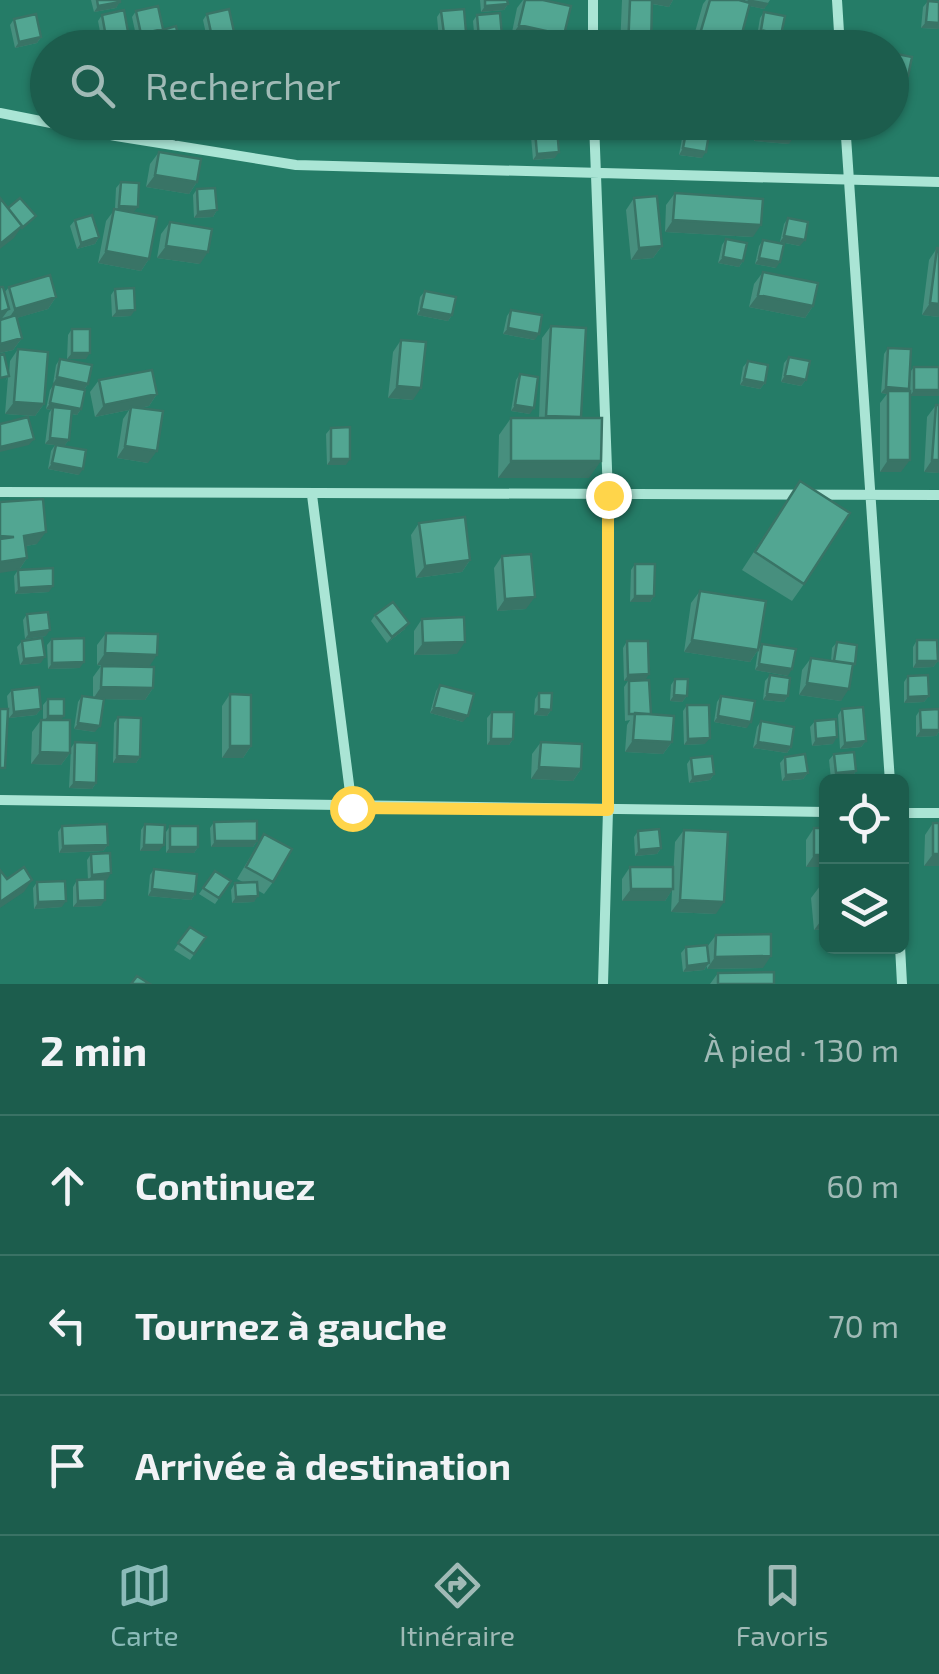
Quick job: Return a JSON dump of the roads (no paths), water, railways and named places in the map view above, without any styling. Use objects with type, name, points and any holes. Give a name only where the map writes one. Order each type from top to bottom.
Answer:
[{"type":"street","points":[[593,0],[594,30]]},
{"type":"street","points":[[837,0],[839,30]]},
{"type":"street","points":[[0,113],[30,119]]},
{"type":"street","points":[[140,140],[296,166],[939,182]]},
{"type":"street","points":[[594,140],[608,495],[608,810],[603,984]]},
{"type":"street","points":[[846,140],[890,774]]},
{"type":"street","points":[[0,492],[939,496]]},
{"type":"street","points":[[312,495],[352,808]]},
{"type":"street","points":[[0,800],[819,812]]},
{"type":"street","points":[[909,813],[939,813]]},
{"type":"street","points":[[900,954],[902,984]]}]
